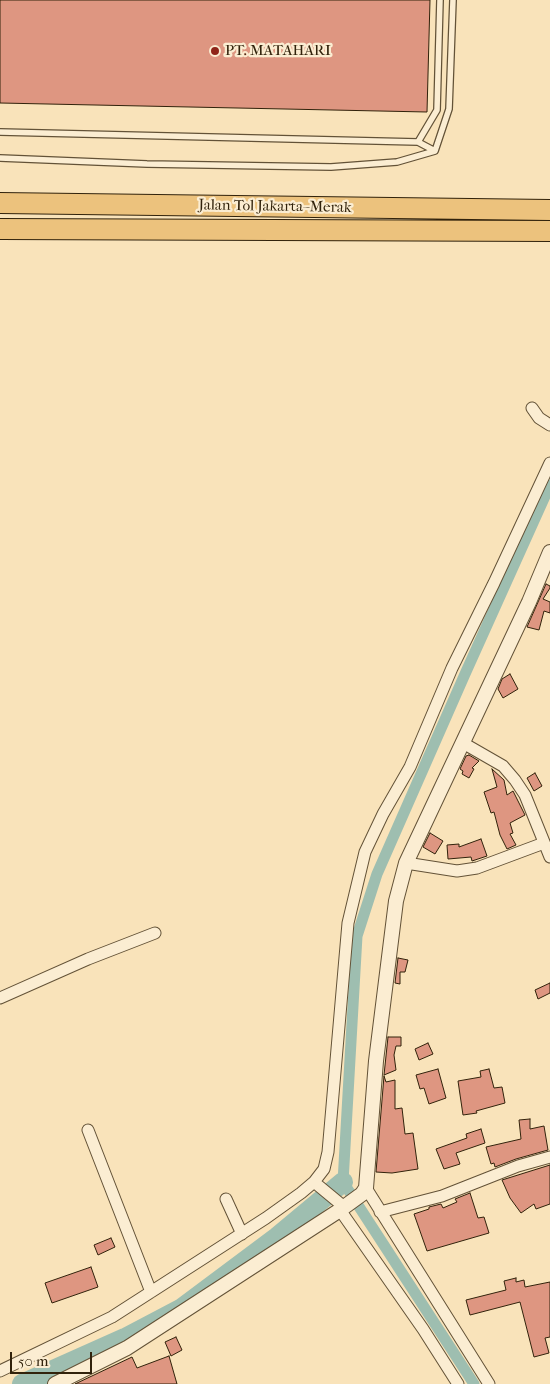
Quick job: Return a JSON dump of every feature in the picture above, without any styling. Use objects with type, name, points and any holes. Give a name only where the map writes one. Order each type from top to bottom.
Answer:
[{"type":"highway","name":"Jalan Tol Jakarta–Merak","points":[[0,203],[550,210]]},
{"type":"highway","name":"Jalan Tol Jakarta–Merak","points":[[0,229],[550,232]]},
{"type":"street","points":[[532,408],[539,418],[550,425]]},
{"type":"street","points":[[0,1371],[112,1317],[317,1184],[324,1169],[328,1152],[348,924],[365,852],[383,814],[410,767],[452,668],[550,463]]},
{"type":"street","points":[[489,1384],[380,1212],[364,1191],[377,1051],[396,901],[406,863],[529,602],[550,552]]},
{"type":"street","points":[[463,742],[503,766],[515,780],[525,795],[550,857]]},
{"type":"street","points":[[406,863],[457,871],[477,868],[544,843]]},
{"type":"street","points":[[0,998],[88,959],[155,933]]},
{"type":"street","points":[[88,1130],[151,1292]]},
{"type":"street","points":[[380,1212],[442,1196],[518,1166],[550,1157]]},
{"type":"street","points":[[317,1184],[343,1205],[458,1384]]},
{"type":"street","points":[[55,1384],[127,1348],[364,1191]]},
{"type":"street","points":[[226,1199],[242,1234]]},
{"type":"lane","points":[[418,142],[437,110],[440,0]]},
{"type":"lane","points":[[435,151],[449,109],[453,0]]},
{"type":"lane","points":[[0,132],[418,142],[435,151]]},
{"type":"lane","points":[[0,158],[147,164],[331,167],[398,162],[435,151]]},
{"type":"building","name":"PT. MATAHARI","points":[[0,0],[430,0],[427,112],[0,103]]},
{"type":"building","points":[[546,584],[550,588],[543,599],[550,602],[550,613],[544,611],[539,630],[527,627]]},
{"type":"building","points":[[510,674],[518,689],[503,698],[498,689],[502,679]]},
{"type":"building","points":[[469,755],[479,761],[472,768],[474,769],[469,778],[462,774],[463,771],[460,769],[466,756]]},
{"type":"building","points":[[492,769],[504,780],[507,795],[513,791],[525,815],[510,823],[513,833],[510,834],[516,845],[507,849],[500,835],[494,812],[491,813],[484,792],[497,787]]},
{"type":"building","points":[[535,773],[542,786],[534,791],[527,778]]},
{"type":"building","points":[[430,833],[443,841],[435,854],[423,847]]},
{"type":"building","points":[[481,839],[487,856],[472,861],[471,857],[448,859],[447,845],[459,844],[459,847]]},
{"type":"building","points":[[398,958],[408,960],[405,972],[400,972],[400,984],[395,983]]},
{"type":"building","points":[[550,983],[550,993],[538,999],[535,990]]},
{"type":"building","points":[[388,1037],[401,1037],[401,1046],[396,1046],[394,1055],[396,1070],[384,1075]]},
{"type":"building","points":[[428,1043],[433,1054],[419,1060],[415,1049]]},
{"type":"building","points":[[438,1069],[446,1098],[429,1104],[424,1088],[420,1089],[416,1075]]},
{"type":"building","points":[[489,1069],[494,1088],[502,1087],[505,1103],[476,1111],[477,1113],[463,1115],[458,1081],[481,1077],[480,1071]]},
{"type":"building","points":[[384,1076],[386,1082],[395,1080],[395,1109],[402,1108],[405,1134],[413,1133],[418,1169],[392,1173],[376,1172]]},
{"type":"building","points":[[530,1119],[530,1129],[544,1126],[548,1150],[495,1167],[494,1163],[491,1164],[486,1147],[521,1139],[519,1120]]},
{"type":"building","points":[[481,1129],[485,1143],[456,1153],[460,1164],[444,1169],[436,1149],[467,1138],[466,1134]]},
{"type":"building","points":[[550,1165],[550,1204],[536,1209],[534,1204],[521,1213],[510,1198],[502,1180]]},
{"type":"building","points":[[470,1193],[478,1218],[484,1217],[489,1233],[427,1251],[414,1214],[441,1204],[443,1208],[457,1202],[455,1199]]},
{"type":"building","points":[[111,1238],[115,1247],[98,1255],[94,1245]]},
{"type":"building","points":[[91,1267],[98,1287],[52,1303],[45,1283]]},
{"type":"building","points":[[516,1278],[516,1282],[524,1280],[525,1287],[550,1282],[550,1337],[545,1338],[549,1353],[534,1357],[520,1302],[470,1315],[466,1300],[506,1290],[504,1281]]},
{"type":"building","points":[[176,1337],[182,1350],[171,1356],[165,1342]]},
{"type":"building","points":[[169,1356],[177,1384],[75,1384],[132,1357],[137,1368]]},
{"type":"waterway","points":[[474,1384],[343,1182],[357,936],[377,874],[550,485]]},
{"type":"waterway","points":[[22,1384],[125,1338],[182,1308],[277,1237],[343,1182]]},
{"type":"place","name":"PT. MATAHARI","points":[[215,51]]}]
